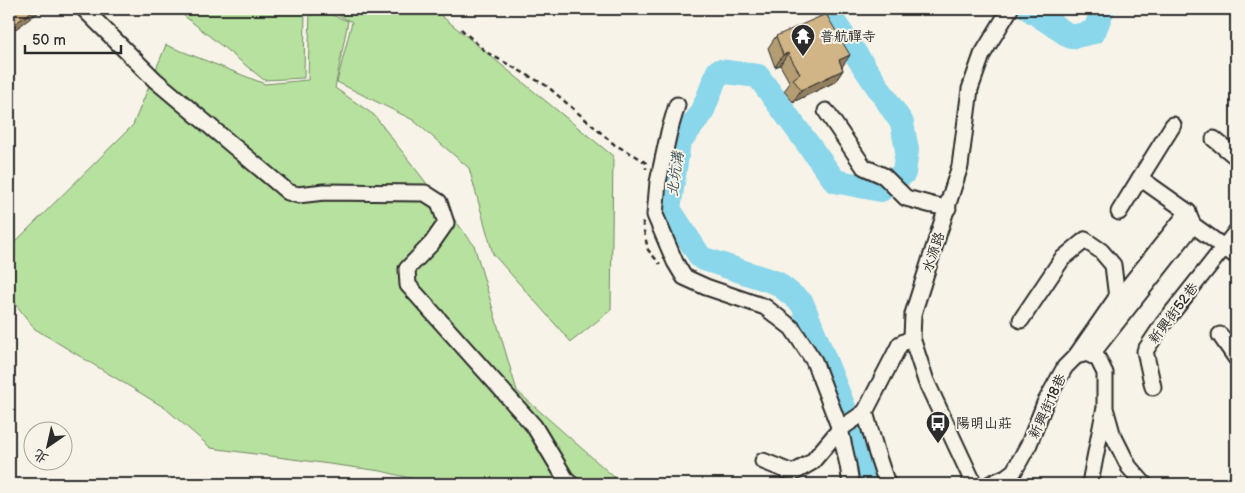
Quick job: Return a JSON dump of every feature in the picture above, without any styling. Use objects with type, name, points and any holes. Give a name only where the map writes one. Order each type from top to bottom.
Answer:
[{"type":"street","points":[[84,9],[154,80],[288,192],[298,195],[324,192],[425,193],[439,202],[446,223],[432,244],[406,269],[408,285],[534,426],[567,481],[571,484]]},
{"type":"street","name":"水源路","points":[[974,484],[926,381],[912,338],[913,314],[960,166],[970,89],[982,55],[1008,13]]},
{"type":"street","points":[[677,106],[658,182],[655,215],[675,262],[684,277],[706,287],[765,307],[792,328],[814,361],[840,429],[851,484]]},
{"type":"street","points":[[826,111],[864,168],[884,176],[906,198],[948,208]]},
{"type":"street","points":[[1119,212],[1173,125]]},
{"type":"street","points":[[1214,138],[1236,157]]},
{"type":"street","points":[[1140,178],[1236,256]]},
{"type":"street","points":[[1091,355],[1122,302],[1190,218]]},
{"type":"street","name":"新興街52巷","points":[[1153,387],[1145,351],[1163,324],[1236,232]]},
{"type":"street","points":[[1021,320],[1062,259],[1085,240],[1101,251],[1113,265],[1122,302]]},
{"type":"street","name":"新興街18巷","points":[[990,484],[1014,471],[1029,444],[1045,403],[1065,367],[1122,302]]},
{"type":"street","points":[[1220,335],[1236,358]]},
{"type":"street","points":[[763,461],[794,473],[812,462],[840,429],[866,412],[900,344],[912,338]]},
{"type":"street","points":[[1076,356],[1088,353],[1098,359],[1105,373],[1105,408],[1091,478]]},
{"type":"street","points":[[1105,408],[1112,433],[1129,467],[1144,484]]},
{"type":"street","points":[[866,412],[887,484]]},
{"type":"path","points":[[461,29],[486,52],[547,86],[615,145],[646,163],[646,172]]},
{"type":"path","points":[[643,217],[648,250],[660,264]]},
{"type":"green space","points":[[178,9],[305,9],[304,78],[264,80]]},
{"type":"green space","points":[[310,9],[315,9],[348,21],[335,88],[374,115],[474,245],[517,391],[622,484],[434,484],[381,471],[211,448],[165,408],[35,329],[9,296],[9,248],[133,125],[166,45],[265,84],[308,80]]},
{"type":"green space","points":[[326,9],[433,9],[613,156],[611,310],[571,342],[493,254],[469,168],[413,120],[337,82],[352,22]]},
{"type":"building","points":[[9,9],[35,9],[9,28]]},
{"type":"building","name":"普航禪寺","points":[[826,14],[850,55],[839,60],[843,70],[801,90],[793,79],[800,74],[788,53],[783,55],[776,36]]},
{"type":"waterway","name":"北坑溝","points":[[836,9],[830,16],[902,123],[907,150],[904,173],[881,190],[835,181],[758,76],[718,71],[702,113],[679,142],[669,209],[701,258],[777,283],[802,303],[866,462],[870,484]]},
{"type":"waterway","name":"北坑溝","points":[[1029,9],[1071,37],[1094,32],[1103,9]]},
{"type":"place","name":"普航禪寺","points":[[803,57]]},
{"type":"place","name":"陽明山莊","points":[[938,444]]}]
